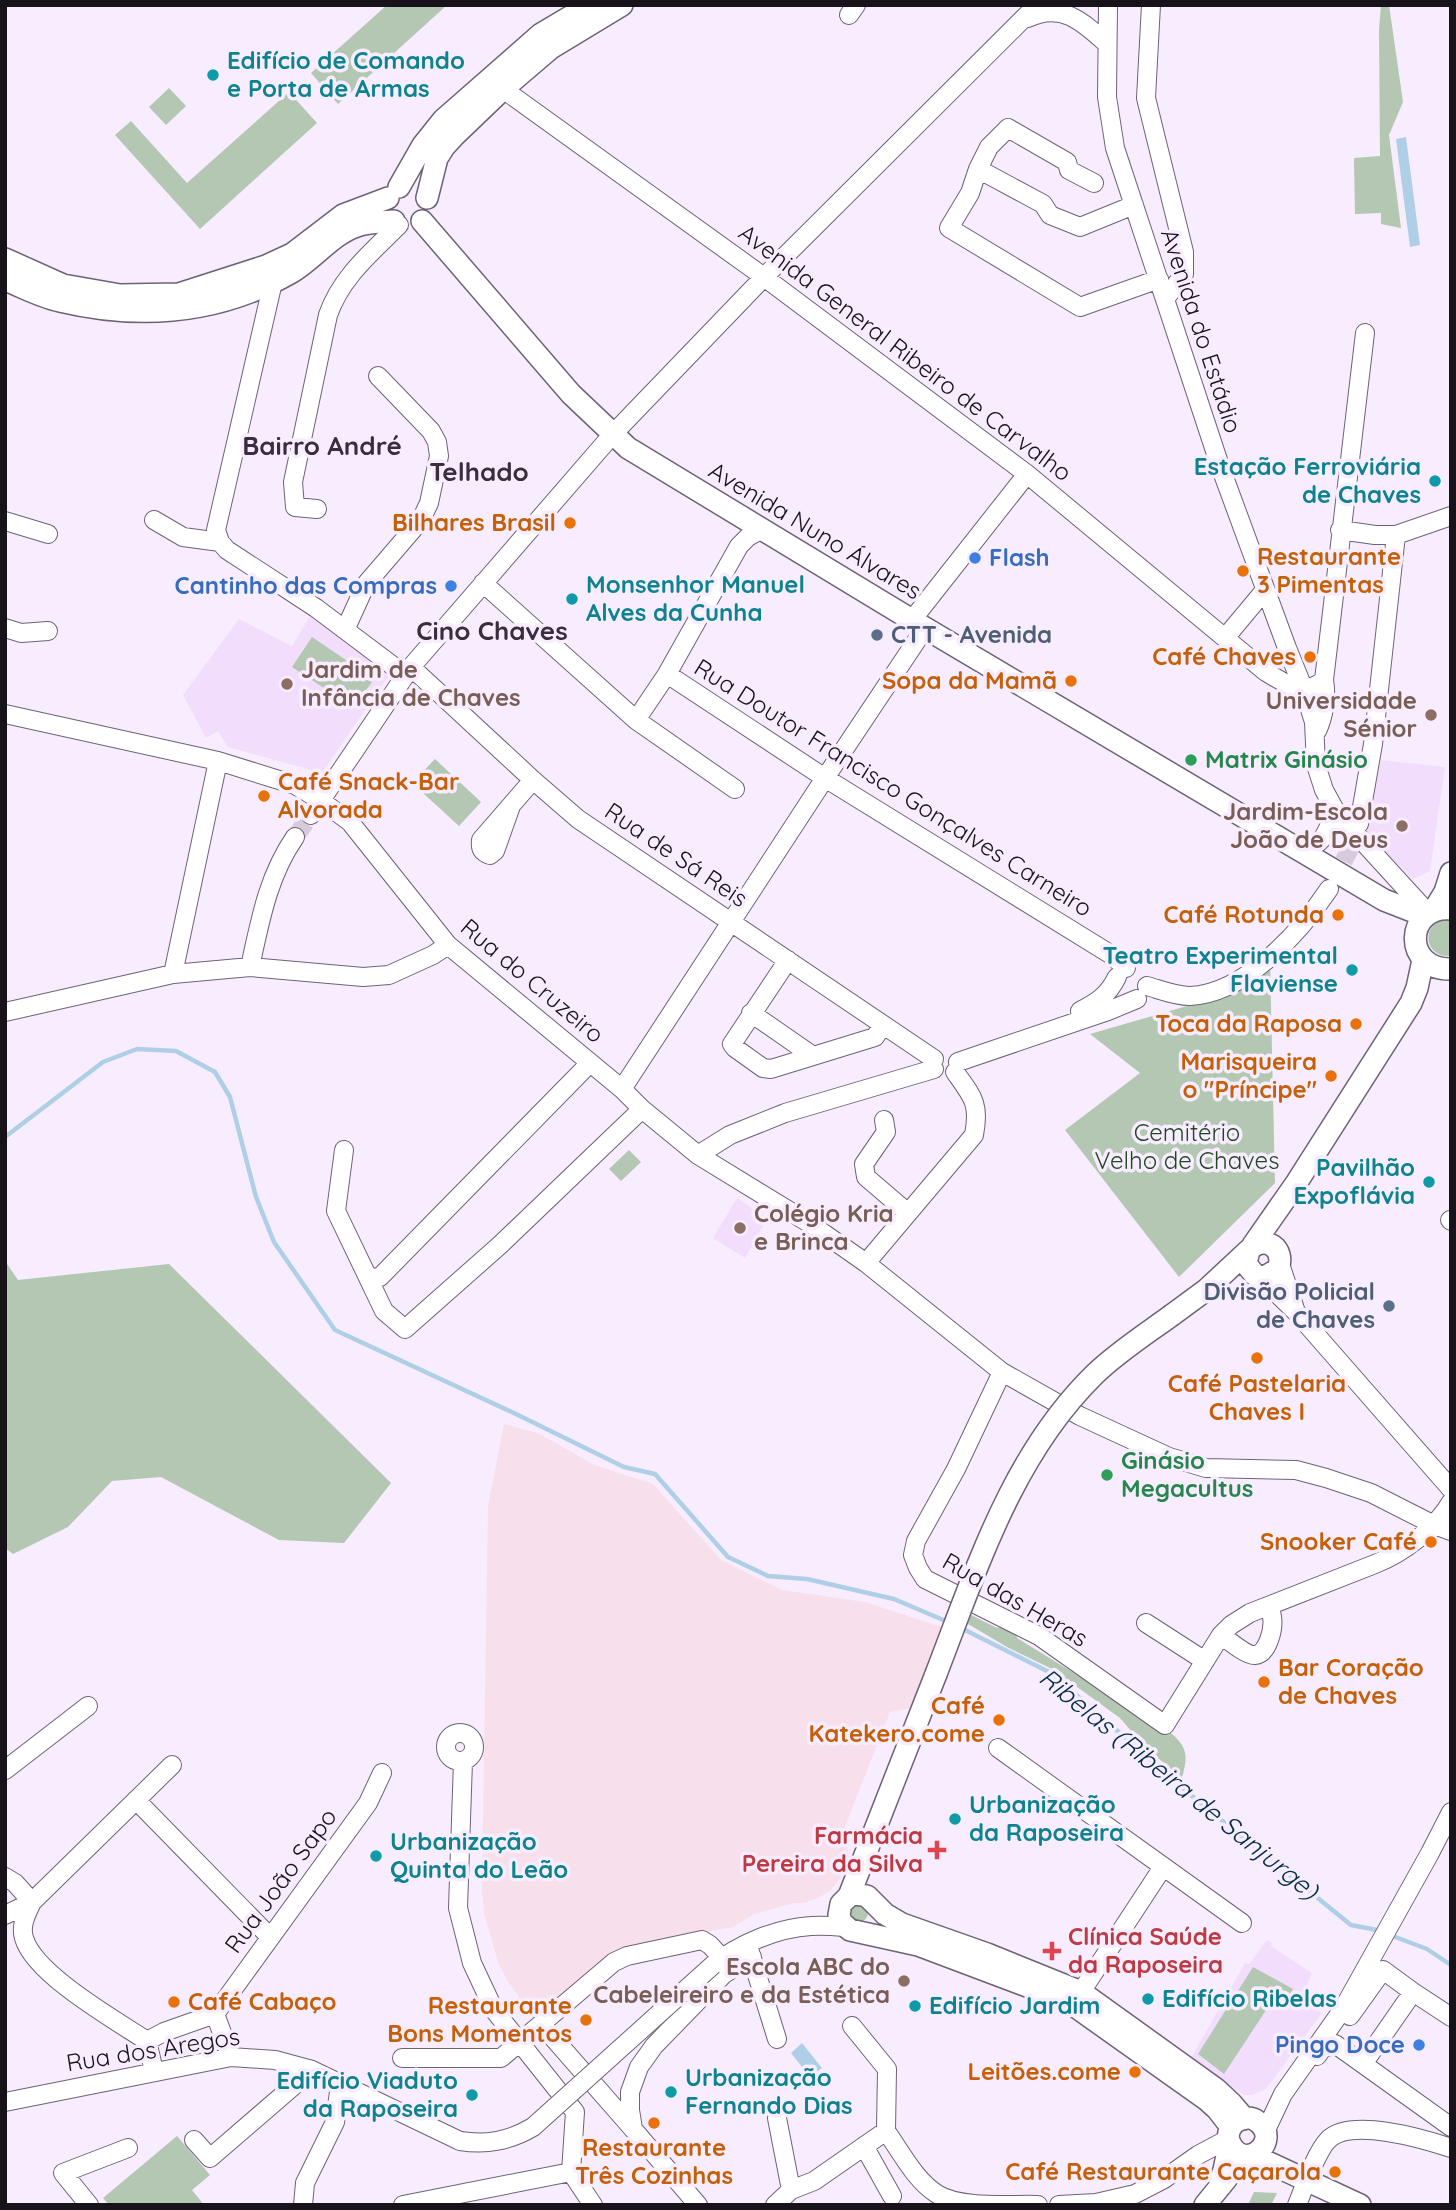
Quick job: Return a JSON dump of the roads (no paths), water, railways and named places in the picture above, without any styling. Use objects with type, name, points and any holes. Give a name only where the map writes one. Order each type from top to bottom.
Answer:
[{"type":"main road","points":[[5,280],[58,301],[119,311],[193,309],[273,282],[306,263],[352,228],[365,224],[397,223],[411,226],[422,221],[428,210],[427,198],[440,152],[497,82],[541,34],[590,5]]},
{"type":"main road","points":[[397,223],[387,210],[394,192],[430,134],[497,82],[622,5]]},
{"type":"main road","points":[[5,259],[62,285],[120,295],[178,294],[266,266],[292,254],[344,215],[406,185],[418,188],[427,198]]},
{"type":"main road","name":"Avenida Nuno Álvares","points":[[422,221],[571,394],[612,435],[637,454],[1384,900],[1431,916]]},
{"type":"main road","points":[[849,1916],[866,1853],[994,1526],[1017,1478],[1075,1395],[1095,1374],[1206,1290],[1251,1247],[1297,1182],[1417,988],[1443,968],[1417,952],[1415,942],[1443,898],[1451,873]]},
{"type":"main road","points":[[1206,1290],[1257,1276],[1270,1276],[1279,1258],[1287,1214],[1297,1182]]},
{"type":"main road","points":[[1251,1247],[1265,1242],[1275,1247],[1279,1258]]},
{"type":"main road","points":[[1251,1247],[1246,1264],[1257,1276]]},
{"type":"main road","points":[[849,1916],[874,1925],[877,1919],[866,1876],[866,1853]]},
{"type":"main road","points":[[849,1916],[861,1894],[902,1924],[1082,1992],[1233,2104],[1235,2151],[1304,2177],[1360,2205]]},
{"type":"main road","points":[[849,1916],[1076,2007],[1207,2100],[1236,2129]]},
{"type":"main road","points":[[1236,2129],[1259,2122],[1280,2156],[1304,2177]]},
{"type":"main road","points":[[1219,2187],[1236,2129]]},
{"type":"main road","points":[[1205,2205],[1249,2155],[1262,2148],[1266,2134]]},
{"type":"street","points":[[315,808],[408,671],[612,435],[764,277],[1037,5]]},
{"type":"street","points":[[1151,5],[1146,98],[1184,252],[1184,274],[1165,299]]},
{"type":"street","points":[[1024,19],[1042,11],[1062,9],[1106,43]]},
{"type":"street","points":[[1080,21],[1107,11]]},
{"type":"street","name":"Avenida do Estádio","points":[[1107,11],[1107,97],[1111,134],[1220,466],[1304,690],[1315,734],[1318,773],[1324,790],[1335,810],[1431,916]]},
{"type":"street","name":"Avenida General Ribeiro de Carvalho","points":[[497,82],[1027,474],[1266,672],[1288,685],[1304,690]]},
{"type":"street","points":[[1094,183],[1069,170],[1067,162],[1009,128],[989,147],[970,193],[949,228],[1080,307],[1159,279]]},
{"type":"street","points":[[978,169],[1043,204],[1050,215],[1080,227],[1134,205]]},
{"type":"street","points":[[317,509],[295,507],[293,482],[328,315],[344,282],[397,223]]},
{"type":"street","points":[[154,520],[183,537],[220,542],[216,530],[273,282]]},
{"type":"street","points":[[1315,734],[1321,723],[1326,691],[1324,680],[1340,530],[1365,333]]},
{"type":"street","points":[[345,630],[366,584],[421,520],[429,503],[439,456],[437,442],[431,431],[379,376]]},
{"type":"street","points":[[622,1089],[825,778],[918,624],[1027,474]]},
{"type":"street","points":[[1340,530],[1396,535],[1450,515]]},
{"type":"street","points":[[5,521],[48,534]]},
{"type":"street","points":[[636,720],[667,674],[739,546],[762,529]]},
{"type":"street","points":[[1359,824],[1370,768],[1396,535]]},
{"type":"street","name":"Rua de Sá Reis","points":[[220,542],[227,550],[408,671],[578,819],[883,1025],[946,1063]]},
{"type":"street","points":[[483,583],[636,720],[735,789]]},
{"type":"street","points":[[1225,638],[1265,590]]},
{"type":"street","points":[[5,628],[21,633],[48,631]]},
{"type":"street","points":[[1266,672],[1290,657]]},
{"type":"street","name":"Rua Doutor Francisco Gonçalves Carneiro","points":[[667,674],[825,778],[1110,954],[1121,972]]},
{"type":"street","points":[[1304,690],[1324,680]]},
{"type":"street","name":"Rua do Cruzeiro","points":[[5,714],[218,761],[295,785],[315,808],[350,822],[448,945],[698,1155],[809,1223],[866,1263],[1002,1371],[1080,1416],[1169,1457],[1206,1468],[1296,1469],[1364,1490],[1451,1531]]},
{"type":"street","points":[[173,974],[218,761]]},
{"type":"street","points":[[511,806],[533,780]]},
{"type":"street","points":[[1297,849],[1309,848],[1321,840],[1335,810]]},
{"type":"street","points":[[250,967],[264,903],[275,871],[295,837]]},
{"type":"street","points":[[1121,972],[1115,986],[1126,999],[1142,992],[1187,996],[1210,992],[1234,981],[1274,954],[1309,917],[1329,889]]},
{"type":"street","points":[[5,1013],[173,974],[250,967],[363,977],[389,975],[433,955],[448,945]]},
{"type":"street","points":[[788,960],[732,1044],[763,1068],[771,1069],[874,1037],[883,1025]]},
{"type":"street","points":[[946,1063],[1100,1001],[1121,972],[1132,968],[1145,975],[1142,992]]},
{"type":"street","points":[[698,1155],[730,1135],[785,1113],[1108,1011],[1142,992]]},
{"type":"street","points":[[751,1013],[813,1056]]},
{"type":"street","points":[[368,1277],[380,1277],[590,1063]]},
{"type":"street","points":[[866,1263],[974,1135],[978,1115],[972,1095],[946,1063]]},
{"type":"street","points":[[344,1150],[336,1211],[384,1311],[405,1329],[500,1245],[642,1109]]},
{"type":"street","points":[[884,1120],[886,1132],[864,1164],[866,1177],[908,1213]]},
{"type":"street","points":[[1279,1258],[1296,1312]]},
{"type":"street","points":[[1146,1623],[1205,1661],[1221,1635],[1250,1613],[1381,1562],[1413,1543],[1432,1524],[1450,1492],[1296,1312],[1257,1276]]},
{"type":"street","name":"Rua das Heras","points":[[1002,1371],[956,1469],[916,1541],[913,1555],[925,1579],[1039,1636],[1165,1725],[1205,1661]]},
{"type":"street","points":[[1221,1635],[1251,1656],[1257,1655],[1263,1651],[1272,1629],[1272,1615],[1268,1606]]},
{"type":"street","points":[[5,1770],[88,1706]]},
{"type":"street","points":[[998,1748],[1242,1923]]},
{"type":"street","points":[[463,1762],[458,1908],[472,1963],[494,2010],[575,2112],[571,2172],[593,2205]]},
{"type":"street","points":[[5,1915],[32,1902],[172,1765]]},
{"type":"street","name":"Rua João Sapo","points":[[215,2014],[368,1803],[382,1773]]},
{"type":"street","points":[[136,1800],[271,1937]]},
{"type":"street","points":[[1266,2134],[1288,2087],[1343,2009],[1447,1819]]},
{"type":"street","points":[[1082,1992],[1163,1867]]},
{"type":"street","points":[[5,1877],[15,1883],[32,1902]]},
{"type":"street","points":[[32,1902],[23,1924],[24,1939],[40,1964],[56,1980],[148,2041],[153,2071]]},
{"type":"street","points":[[633,2129],[630,2092],[639,2067],[654,2046],[724,1974],[775,1933],[849,1916]]},
{"type":"street","points":[[402,2058],[501,2058],[614,1962],[627,1956],[702,1940],[710,1945],[717,1962],[750,1951]]},
{"type":"street","points":[[750,1951],[777,2039]]},
{"type":"street","name":"Rua dos Aregos","points":[[5,2102],[231,2057],[275,2060],[312,2070],[350,2093],[460,2141],[495,2142],[515,2137],[533,2127],[717,1962]]},
{"type":"street","points":[[1329,2030],[1344,2025],[1382,1970],[1451,2017]]},
{"type":"street","points":[[1363,2064],[1413,1992]]},
{"type":"street","points":[[148,2041],[164,2032],[215,2014],[231,2057]]},
{"type":"street","points":[[541,2024],[698,2205]]},
{"type":"street","points":[[852,2026],[887,2069],[886,2131],[920,2179],[938,2194],[958,2202],[1038,2205]]},
{"type":"street","points":[[1059,2205],[1096,2204],[1120,2199],[1142,2191],[1172,2174],[1236,2129],[1303,2075],[1322,2049],[1335,2044],[1451,2127]]},
{"type":"street","points":[[194,2140],[210,2158],[312,2070]]},
{"type":"street","points":[[303,2205],[305,2183],[350,2093]]},
{"type":"street","points":[[778,2118],[791,2190]]},
{"type":"street","points":[[775,2205],[791,2190],[814,2181],[886,2131]]},
{"type":"street","points":[[1297,2205],[1304,2177],[1333,2136],[1380,2131],[1418,2137],[1451,2148]]},
{"type":"street","points":[[864,2146],[892,2196]]},
{"type":"street","points":[[89,2205],[63,2173],[128,2148]]},
{"type":"street","points":[[403,2205],[571,2172]]},
{"type":"water","points":[[1406,137],[1420,245],[1410,247],[1396,139]]},
{"type":"water","points":[[802,2043],[822,2068],[810,2077],[791,2053]]},
{"type":"waterway","name":"Ribelas (Ribeira de Sanjurge)","points":[[5,1137],[103,1062],[137,1049],[176,1051],[215,1072],[230,1097],[256,1197],[274,1242],[335,1330],[624,1467],[655,1474],[728,1557],[768,1576],[807,1579],[894,1599],[948,1622]]},
{"type":"waterway","name":"Ribelas (Ribeira de Sanjurge)","points":[[959,1627],[1051,1673],[1199,1802],[1351,1925],[1382,1931]]},
{"type":"waterway","name":"Ribelas (Ribeira de Sanjurge)","points":[[1390,1935],[1427,1949],[1451,1965]]},
{"type":"tunnel","points":[[295,837],[311,815]]},
{"type":"tunnel","points":[[1331,885],[1351,847],[1359,824]]},
{"type":"place","name":"Edifício de Comando e Porta de Armas","points":[[213,75]]},
{"type":"place","name":"Estação Ferroviária de Chaves","points":[[1435,481]]},
{"type":"place","name":"Bilhares Brasil","points":[[570,523]]},
{"type":"place","name":"Flash","points":[[975,558]]},
{"type":"place","name":"Restaurante 3 Pimentas","points":[[1243,571]]},
{"type":"place","name":"Cantinho das Compras","points":[[451,586]]},
{"type":"place","name":"Monsenhor Manuel Alves da Cunha","points":[[572,599]]},
{"type":"place","name":"CTT - Avenida","points":[[877,635]]},
{"type":"place","name":"Café Chaves","points":[[1310,657]]},
{"type":"place","name":"Sopa da Mamã","points":[[1071,681]]},
{"type":"place","name":"Jardim de Infância de Chaves","points":[[287,684]]},
{"type":"place","name":"Universidade Sénior","points":[[1431,715]]},
{"type":"place","name":"Matrix Ginásio","points":[[1191,760]]},
{"type":"place","name":"Café Snack-Bar Alvorada","points":[[264,796]]},
{"type":"place","name":"Jardim-Escola João de Deus","points":[[1402,826]]},
{"type":"place","name":"Café Rotunda","points":[[1338,915]]},
{"type":"place","name":"Teatro Experimental Flaviense","points":[[1352,970]]},
{"type":"place","name":"Toca da Raposa","points":[[1356,1024]]},
{"type":"place","name":"Marisqueira o \"Príncipe\"","points":[[1331,1076]]},
{"type":"place","name":"Pavilhão Expoflávia","points":[[1429,1182]]},
{"type":"place","name":"Colégio Kria e Brinca","points":[[740,1228]]},
{"type":"place","name":"Divisão Policial de Chaves","points":[[1389,1306]]},
{"type":"place","name":"Café Pastelaria Chaves I","points":[[1257,1358]]},
{"type":"place","name":"Ginásio Megacultus","points":[[1107,1475]]},
{"type":"place","name":"Snooker Café","points":[[1431,1542]]},
{"type":"place","name":"Bar Coração de Chaves","points":[[1264,1682]]},
{"type":"place","name":"Café Katekero.come","points":[[999,1720]]},
{"type":"place","name":"Urbanização da Raposeira","points":[[955,1819]]},
{"type":"place","name":"Farmácia Pereira da Silva","points":[[937,1850]]},
{"type":"place","name":"Urbanização Quinta do Leão","points":[[376,1856]]},
{"type":"place","name":"Clínica Saúde da Raposeira","points":[[1052,1951]]},
{"type":"place","name":"Escola ABC do Cabeleireiro e da Estética","points":[[904,1981]]},
{"type":"place","name":"Edifício Ribelas","points":[[1148,1999]]},
{"type":"place","name":"Café Cabaço","points":[[174,2002]]},
{"type":"place","name":"Edifício Jardim","points":[[915,2006]]},
{"type":"place","name":"Restaurante Bons Momentos","points":[[586,2020]]},
{"type":"place","name":"Pingo Doce","points":[[1419,2045]]},
{"type":"place","name":"Leitões.come","points":[[1135,2072]]},
{"type":"place","name":"Urbanização Fernando Dias","points":[[671,2092]]},
{"type":"place","name":"Edifício Viaduto da Raposeira","points":[[472,2095]]},
{"type":"place","name":"Restaurante Três Cozinhas","points":[[654,2123]]},
{"type":"place","name":"Café Restaurante Caçarola","points":[[1335,2172]]},
{"type":"district","name":"Bairro André","points":[[322,446]]},
{"type":"district","name":"Telhado","points":[[479,472]]},
{"type":"district","name":"Cino Chaves","points":[[492,631]]},
{"type":"park label","name":"Cemitério Velho de Chaves","points":[[1187,1147]]}]
